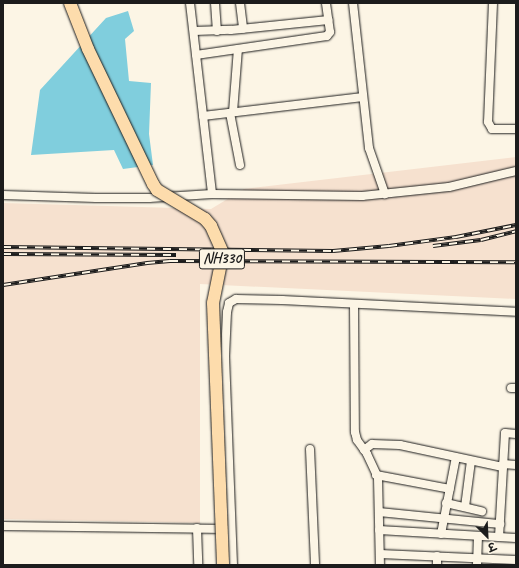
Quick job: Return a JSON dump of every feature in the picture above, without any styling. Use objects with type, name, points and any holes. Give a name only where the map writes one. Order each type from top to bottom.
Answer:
[{"type":"highway","name":"NH330","points":[[70,3],[88,49],[153,184],[157,190],[205,218],[211,226],[223,253],[213,303],[213,319],[223,565]]},
{"type":"street","points":[[190,3],[212,194]]},
{"type":"street","points":[[215,3],[217,31]]},
{"type":"street","points":[[240,3],[243,29]]},
{"type":"street","points":[[196,54],[327,36],[330,32],[326,3]]},
{"type":"street","points":[[353,3],[371,155],[385,194]]},
{"type":"street","points":[[493,3],[488,122],[492,129],[516,129]]},
{"type":"street","points":[[194,32],[243,29],[328,20]]},
{"type":"street","points":[[238,49],[232,113],[240,165]]},
{"type":"street","points":[[203,116],[363,97]]},
{"type":"street","points":[[3,195],[149,198],[212,194],[362,196],[449,187],[516,171]]},
{"type":"street","points":[[233,565],[226,356],[226,312],[229,303],[236,299],[516,312]]},
{"type":"street","points":[[354,304],[354,432],[376,475],[379,512],[380,565]]},
{"type":"street","points":[[499,537],[505,433],[516,434]]},
{"type":"street","points":[[364,450],[372,444],[400,445],[471,461],[516,465]]},
{"type":"street","points":[[310,449],[315,565]]},
{"type":"street","points":[[441,534],[456,457]]},
{"type":"street","points":[[465,507],[471,461]]},
{"type":"street","points":[[376,475],[450,489]]},
{"type":"street","points":[[446,503],[482,511]]},
{"type":"street","points":[[379,512],[500,524]]},
{"type":"street","points":[[3,526],[232,529]]},
{"type":"street","points":[[197,528],[198,565]]},
{"type":"street","points":[[379,530],[516,538]]},
{"type":"street","points":[[477,562],[478,536]]},
{"type":"street","points":[[380,554],[437,556],[477,562],[516,560]]},
{"type":"street","points":[[437,556],[437,565]]},
{"type":"shaded area","points":[[516,157],[516,299],[200,284],[200,523],[3,519],[3,203],[211,209],[244,189]]},
{"type":"water","points":[[128,11],[134,31],[125,39],[129,81],[151,83],[149,134],[153,165],[123,169],[114,150],[31,155],[40,90],[106,18]]},
{"type":"railway","points":[[3,247],[333,251],[389,246],[456,237],[516,225]]},
{"type":"railway","points":[[433,246],[481,240],[516,231]]},
{"type":"railway","points":[[3,254],[176,255]]},
{"type":"railway","points":[[3,285],[147,263],[170,261],[516,262]]}]
